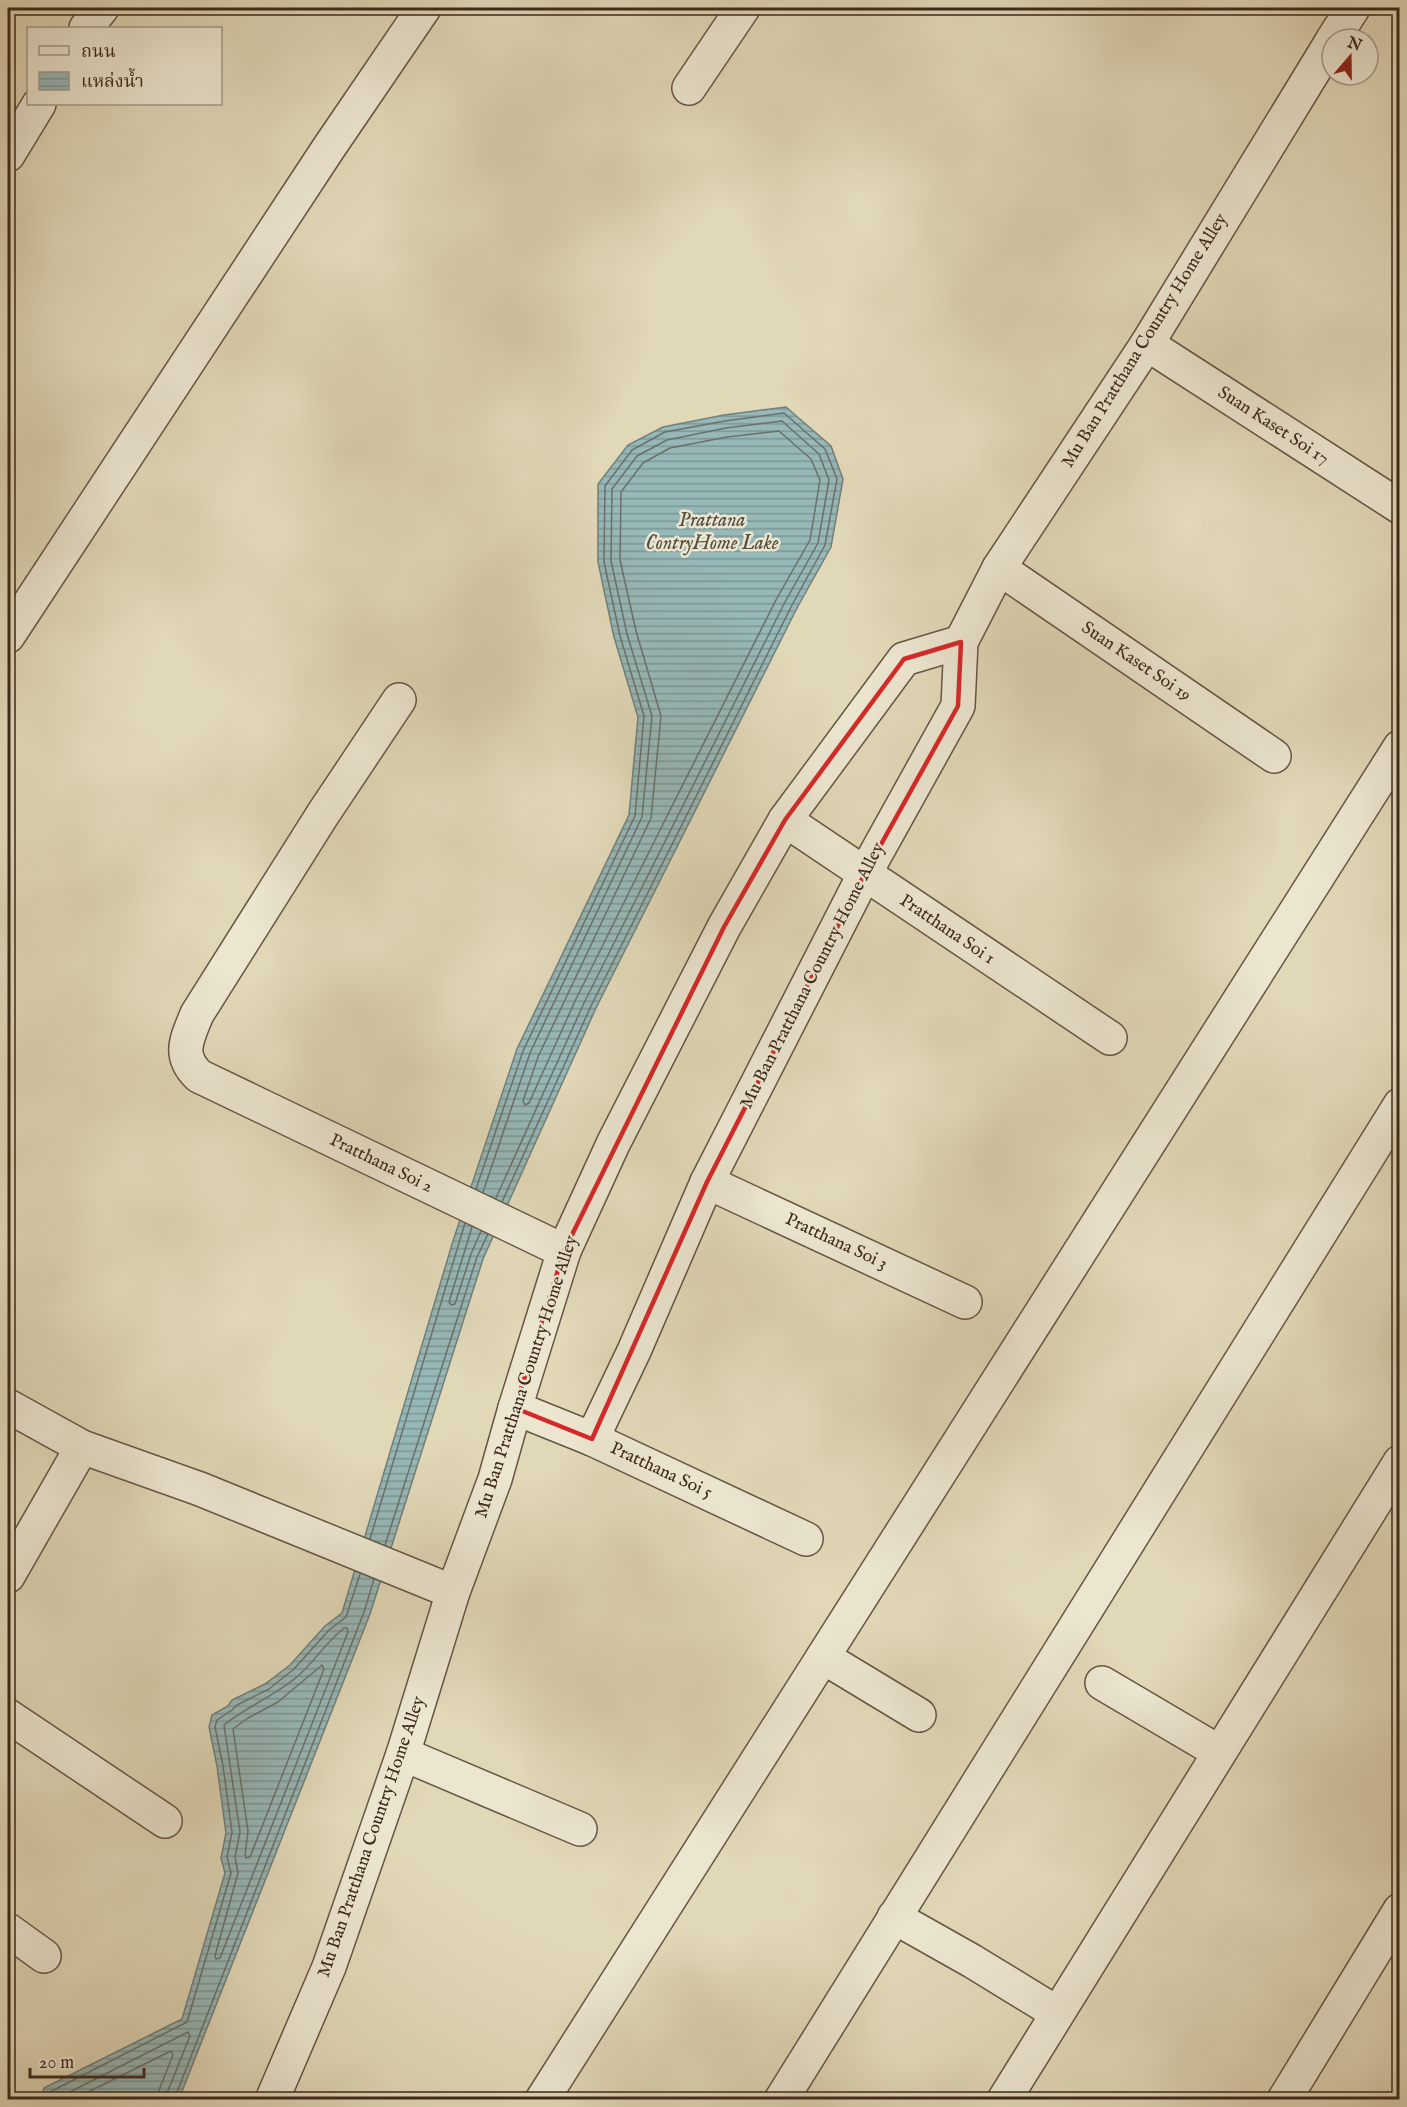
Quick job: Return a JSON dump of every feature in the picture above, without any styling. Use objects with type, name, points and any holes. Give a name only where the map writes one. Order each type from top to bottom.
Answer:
[{"type":"street","points":[[87,27],[102,8]]},
{"type":"street","points":[[8,636],[328,149],[424,8]]},
{"type":"street","points":[[689,88],[743,8]]},
{"type":"street","name":"Mu Ban Pratthana Country Home Alley","points":[[1341,27],[1353,8]]},
{"type":"street","name":"Mu Ban Pratthana Country Home Alley","points":[[592,1439],[634,1351],[707,1182],[864,874],[958,705],[961,642],[999,568],[1147,344],[1320,61]]},
{"type":"street","points":[[8,155],[38,105]]},
{"type":"street","name":"Suan Kaset Soi 17","points":[[1147,344],[1400,507]]},
{"type":"street","name":"Suan Kaset Soi 19","points":[[999,568],[1274,756]]},
{"type":"street","name":"Mu Ban Pratthana Country Home Alley","points":[[272,2100],[329,1967],[403,1754],[453,1593],[495,1479],[514,1408],[564,1251],[614,1144],[719,937],[785,820],[904,659],[961,642]]},
{"type":"street","name":"Pratthana Soi 2","points":[[399,700],[323,814],[197,1014],[187,1038],[186,1053],[189,1066],[198,1076],[564,1251]]},
{"type":"street","points":[[542,2100],[1400,747]]},
{"type":"street","name":"Pratthana Soi 1","points":[[785,820],[1110,1038]]},
{"type":"street","points":[[781,2100],[1400,1105]]},
{"type":"street","name":"Pratthana Soi 3","points":[[707,1182],[965,1302]]},
{"type":"street","points":[[8,1406],[82,1446],[200,1489],[453,1593]]},
{"type":"street","name":"Pratthana Soi 5","points":[[514,1408],[592,1439],[806,1539]]},
{"type":"street","points":[[8,1576],[82,1446]]},
{"type":"street","points":[[1004,2100],[1400,1462]]},
{"type":"street","points":[[823,1657],[919,1715]]},
{"type":"street","points":[[1102,1683],[1219,1752]]},
{"type":"street","points":[[8,1716],[165,1821]]},
{"type":"street","points":[[403,1754],[580,1829]]},
{"type":"street","points":[[1284,2100],[1400,1910]]},
{"type":"street","points":[[894,1917],[1057,2013]]},
{"type":"street","points":[[8,1930],[44,1956]]},
{"type":"highlighted area","points":[[961,642],[958,706],[864,875],[707,1182],[592,1439],[515,1408],[564,1251],[724,927],[785,820],[904,659]]},
{"type":"water","name":"Prattana ContryHome Lake","points":[[786,407],[831,446],[843,479],[831,547],[797,608],[596,1008],[483,1259],[370,1614],[179,2099],[40,2100],[44,2088],[182,2019],[225,1873],[221,1858],[226,1833],[209,1727],[212,1715],[228,1706],[232,1700],[265,1684],[290,1665],[325,1626],[342,1613],[453,1241],[517,1049],[629,815],[638,717],[614,637],[598,562],[598,484],[628,445],[663,427],[724,415]]}]
